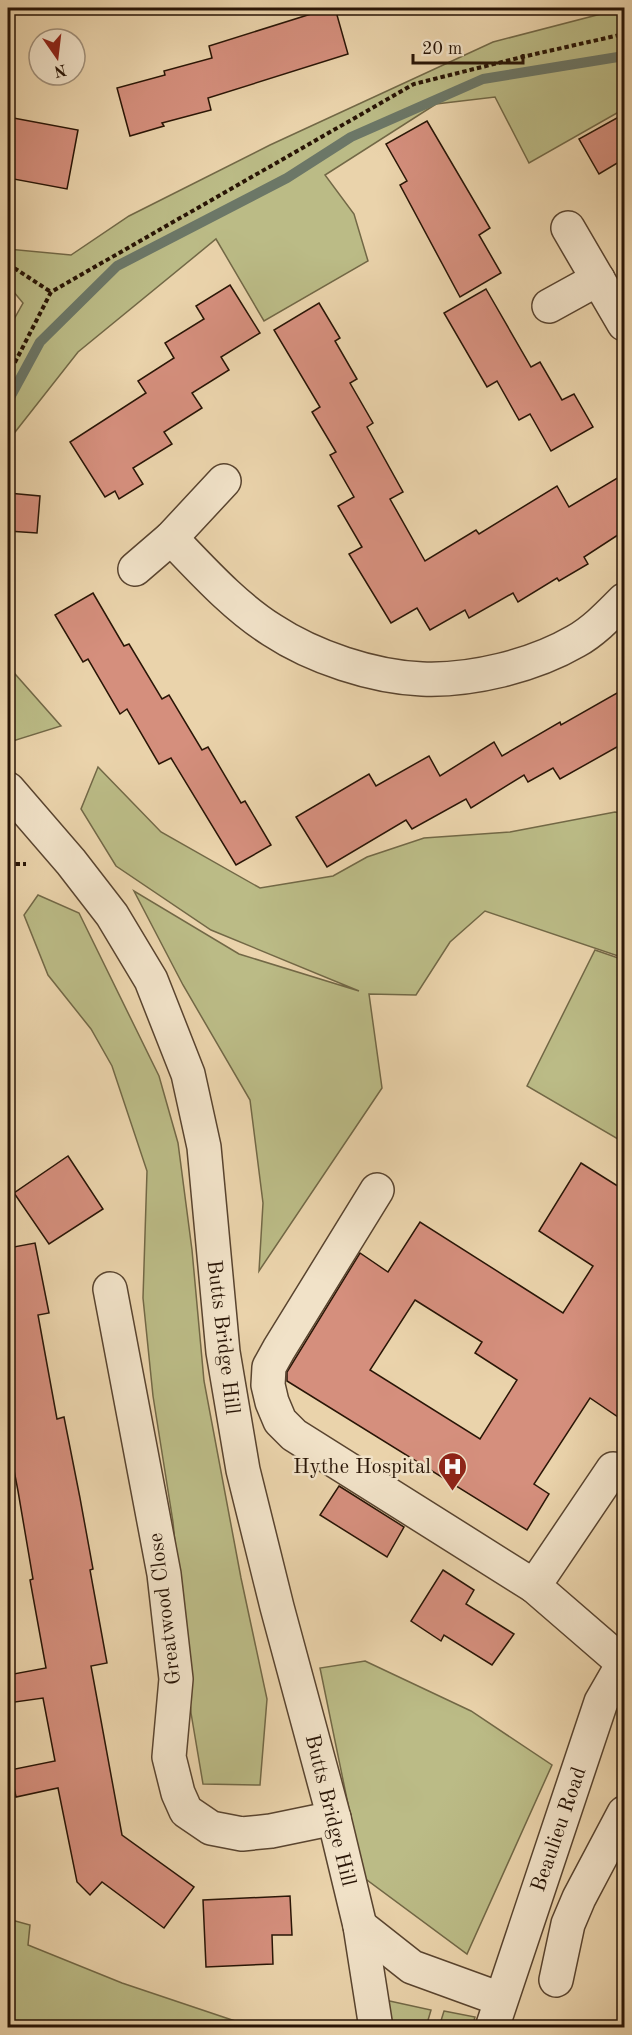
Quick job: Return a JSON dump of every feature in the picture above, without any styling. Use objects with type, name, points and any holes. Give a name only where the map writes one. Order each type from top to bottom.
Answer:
[{"type":"street","points":[[568,228],[624,324]]},
{"type":"street","points":[[549,306],[598,279]]},
{"type":"street","points":[[135,569],[171,538],[224,481]]},
{"type":"street","points":[[171,538],[236,601],[269,629],[290,642],[327,657],[363,670],[392,676],[423,679],[453,678],[519,665],[577,641],[624,600]]},
{"type":"street","name":"Butts Bridge Hill","points":[[8,789],[71,862],[112,915],[151,980],[188,1074],[204,1147],[223,1352],[243,1470],[360,1926],[376,2028]]},
{"type":"street","points":[[377,1190],[269,1367],[268,1385],[280,1421],[294,1435],[534,1586],[624,1662]]},
{"type":"street","name":"Greatwood Close","points":[[110,1289],[164,1574],[176,1678],[169,1757],[178,1793],[186,1811],[212,1828],[242,1834],[271,1831],[334,1818]]},
{"type":"street","points":[[534,1586],[621,1466]]},
{"type":"street","name":"Beaulieu Road","points":[[496,2013],[601,1702],[624,1662]]},
{"type":"street","points":[[556,1980],[568,1924],[579,1898],[624,1813]]},
{"type":"street","points":[[360,1926],[412,1967],[496,2013]]},
{"type":"path","points":[[8,376],[51,292],[414,84],[624,34]]},
{"type":"path","points":[[8,264],[51,292]]},
{"type":"green space","points":[[624,8],[624,109],[529,163],[495,97],[436,104],[325,175],[354,214],[368,261],[264,321],[216,239],[78,352],[8,441],[8,330],[23,303],[8,285],[8,249],[71,255],[129,216],[270,145],[493,42]]},
{"type":"green space","points":[[8,666],[61,726],[13,741],[8,735]]},
{"type":"green space","points":[[98,767],[161,832],[260,888],[333,876],[367,857],[424,838],[510,832],[615,812],[624,814],[624,958],[485,911],[450,942],[416,995],[369,994],[382,1088],[259,1271],[263,1203],[250,1100],[183,985],[134,891],[239,954],[359,991],[211,930],[116,866],[81,809]]},
{"type":"green space","points":[[38,895],[79,913],[159,1076],[178,1143],[192,1250],[204,1381],[241,1578],[267,1699],[260,1785],[203,1784],[191,1713],[173,1522],[153,1396],[143,1298],[147,1171],[112,1066],[91,1029],[48,975],[24,915]]},
{"type":"green space","points":[[595,950],[624,960],[623,1142],[527,1086]]},
{"type":"green space","points":[[365,1661],[471,1711],[552,1765],[467,1954],[363,1877],[320,1668]]},
{"type":"green space","points":[[8,1919],[30,1925],[28,1945],[122,1983],[253,2027],[8,2027]]},
{"type":"green space","points":[[385,2000],[431,2010],[426,2027],[388,2027]]},
{"type":"green space","points":[[444,2011],[475,2017],[472,2027],[439,2027]]},
{"type":"building","points":[[335,8],[348,54],[208,98],[211,110],[162,123],[164,126],[130,136],[117,88],[165,75],[164,71],[212,58],[209,46]]},
{"type":"building","points":[[624,114],[624,159],[599,174],[579,139]]},
{"type":"building","points":[[8,117],[78,130],[67,189],[8,178]]},
{"type":"building","points":[[427,121],[490,228],[479,235],[501,273],[460,297],[400,185],[407,181],[386,144]]},
{"type":"building","points":[[230,285],[260,333],[221,357],[229,370],[192,393],[202,408],[164,432],[172,444],[133,468],[143,484],[119,499],[115,491],[105,497],[70,442],[146,393],[138,381],[174,358],[165,343],[204,319],[196,306]]},
{"type":"building","points":[[486,289],[531,367],[540,362],[562,400],[574,394],[593,427],[551,451],[530,414],[519,420],[497,381],[487,387],[444,313]]},
{"type":"building","points":[[319,303],[340,338],[335,341],[357,379],[350,383],[373,423],[367,427],[403,492],[390,499],[425,561],[476,530],[479,534],[557,486],[569,507],[624,474],[624,531],[584,557],[588,564],[559,581],[557,578],[518,602],[513,593],[469,618],[465,610],[430,630],[417,608],[391,623],[349,554],[362,547],[338,506],[354,497],[330,455],[336,452],[312,412],[320,407],[274,330]]},
{"type":"building","points":[[8,493],[40,496],[37,533],[8,531]]},
{"type":"building","points":[[93,593],[124,646],[129,644],[162,699],[169,695],[202,750],[208,747],[241,803],[245,801],[271,845],[236,865],[171,758],[159,764],[127,709],[120,714],[88,659],[83,662],[55,615]]},
{"type":"building","points":[[624,689],[624,743],[560,779],[553,768],[528,782],[524,775],[471,808],[466,799],[412,829],[406,820],[327,867],[296,817],[369,774],[376,786],[429,756],[440,776],[494,742],[502,756],[560,722],[561,725]]},
{"type":"building","points":[[68,1156],[103,1209],[49,1244],[14,1193]]},
{"type":"building","points":[[581,1163],[624,1190],[624,1421],[590,1398],[534,1484],[549,1494],[527,1530],[287,1381],[287,1372],[360,1253],[388,1272],[420,1222],[563,1313],[593,1266],[539,1231]],"holes":[[[415,1300],[482,1342],[475,1353],[517,1380],[480,1439],[370,1370]]]},
{"type":"building","points":[[35,1243],[49,1313],[38,1315],[57,1419],[64,1417],[93,1569],[90,1570],[107,1663],[91,1666],[122,1835],[194,1887],[164,1928],[102,1882],[90,1895],[77,1882],[58,1788],[16,1797],[10,1770],[55,1761],[43,1698],[8,1703],[8,1675],[46,1668],[8,1439],[8,1248]]},
{"type":"building","points":[[339,1486],[404,1527],[387,1557],[320,1515]]},
{"type":"building","points":[[443,1570],[474,1590],[466,1604],[514,1634],[492,1665],[444,1635],[441,1641],[411,1621]]},
{"type":"building","points":[[290,1896],[292,1935],[272,1935],[273,1964],[206,1967],[203,1900]]},
{"type":"waterway","points":[[8,401],[40,342],[117,266],[287,178],[351,137],[483,79],[624,56]]},
{"type":"place","name":"Hythe Hospital","points":[[452,1492]]}]
